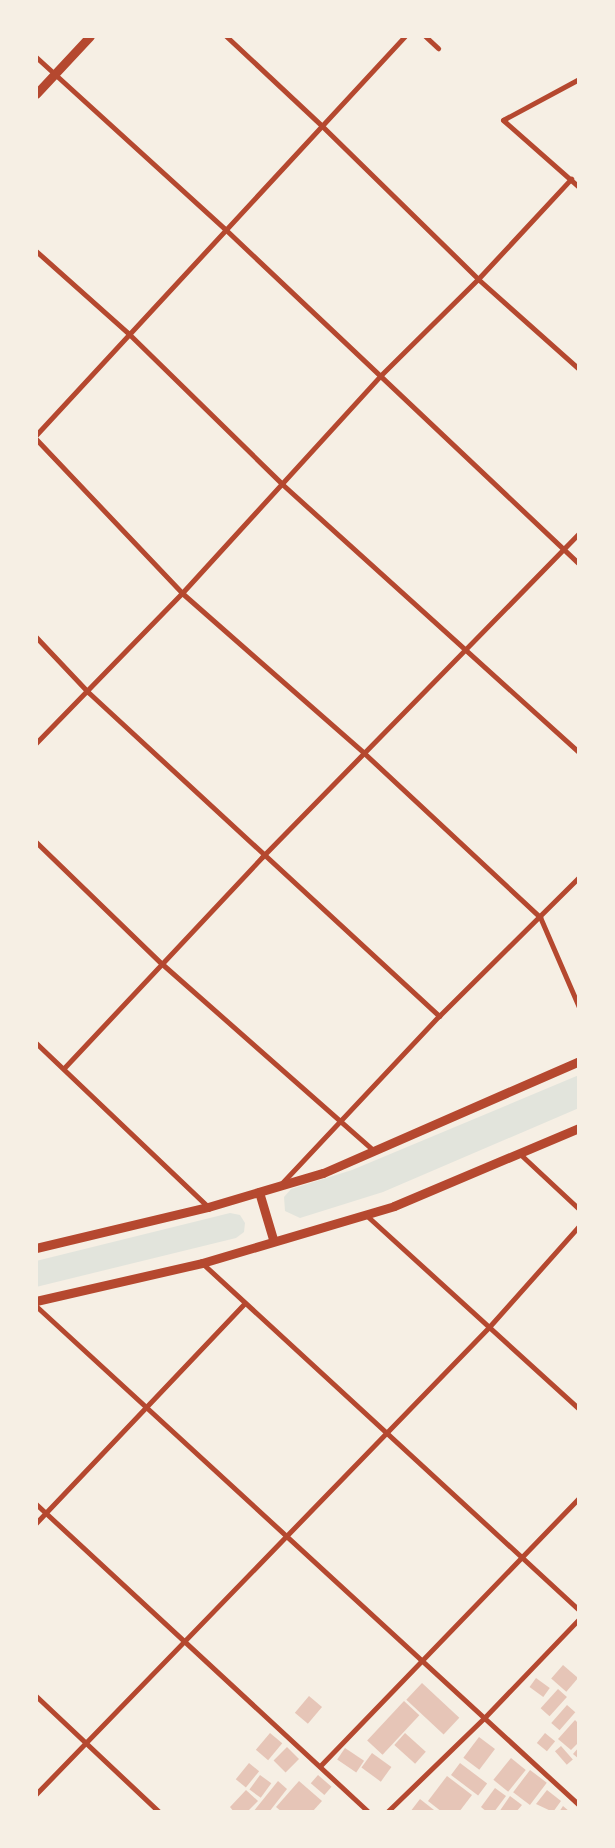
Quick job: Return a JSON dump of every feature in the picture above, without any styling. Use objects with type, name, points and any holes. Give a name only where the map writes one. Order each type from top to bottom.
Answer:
[{"type":"main road","points":[[36,94],[90,36]]},
{"type":"main road","points":[[36,1248],[208,1207],[279,1187],[374,1151],[579,1061]]},
{"type":"main road","points":[[36,1301],[202,1263],[273,1239],[366,1215],[520,1154],[579,1128]]},
{"type":"main road","points":[[259,1192],[273,1239]]},
{"type":"street","points":[[226,36],[321,124],[478,279],[579,369]]},
{"type":"street","points":[[36,435],[321,124],[405,36]]},
{"type":"street","points":[[425,36],[438,48]]},
{"type":"street","points":[[36,57],[225,229],[579,564]]},
{"type":"street","points":[[579,79],[503,120],[579,187]]},
{"type":"street","points":[[36,743],[88,692],[182,593],[381,375],[478,279],[571,180]]},
{"type":"street","points":[[36,251],[128,333],[282,484],[579,752]]},
{"type":"street","points":[[36,439],[182,593],[364,753],[540,917],[579,1008]]},
{"type":"street","points":[[64,1068],[262,856],[579,534]]},
{"type":"street","points":[[36,638],[88,692],[262,856],[439,1016]]},
{"type":"street","points":[[36,842],[161,962],[374,1151]]},
{"type":"street","points":[[279,1187],[439,1016],[579,877]]},
{"type":"street","points":[[36,1043],[208,1207]]},
{"type":"street","points":[[36,1052],[43,1049]]},
{"type":"street","points":[[520,1154],[579,1209]]},
{"type":"street","points":[[366,1215],[579,1409]]},
{"type":"street","points":[[36,1794],[84,1741],[284,1534],[489,1327],[579,1226]]},
{"type":"street","points":[[202,1263],[579,1610]]},
{"type":"street","points":[[36,1524],[245,1303]]},
{"type":"street","points":[[36,1306],[579,1805]]},
{"type":"street","points":[[320,1766],[579,1498]]},
{"type":"street","points":[[36,1504],[370,1812]]},
{"type":"street","points":[[387,1812],[484,1718],[579,1618]]},
{"type":"street","points":[[36,1696],[159,1812]]},
{"type":"shaded area","points":[[579,1075],[579,1108],[383,1192],[300,1218],[285,1211],[284,1197],[291,1189],[352,1170]]},
{"type":"shaded area","points":[[230,1213],[240,1215],[245,1223],[244,1232],[236,1238],[36,1287],[36,1261]]},
{"type":"building","points":[[563,1665],[578,1678],[566,1692],[551,1679]]},
{"type":"building","points":[[536,1678],[550,1688],[543,1697],[530,1687]]},
{"type":"building","points":[[422,1683],[459,1718],[444,1735],[406,1700]]},
{"type":"building","points":[[558,1689],[567,1697],[550,1716],[541,1708]]},
{"type":"building","points":[[309,1696],[322,1707],[308,1724],[295,1713]]},
{"type":"building","points":[[404,1701],[419,1715],[383,1755],[367,1740]]},
{"type":"building","points":[[567,1705],[575,1712],[560,1730],[551,1723]]},
{"type":"building","points":[[575,1720],[579,1724],[579,1742],[571,1750],[558,1739]]},
{"type":"building","points":[[270,1733],[282,1743],[268,1760],[256,1750]]},
{"type":"building","points":[[405,1733],[426,1752],[415,1764],[394,1745]]},
{"type":"building","points":[[545,1733],[555,1741],[547,1751],[537,1743]]},
{"type":"building","points":[[479,1737],[495,1749],[479,1770],[463,1758]]},
{"type":"building","points":[[561,1746],[573,1760],[567,1765],[555,1751]]},
{"type":"building","points":[[287,1747],[299,1759],[286,1772],[274,1760]]},
{"type":"building","points":[[579,1747],[579,1759],[573,1754]]},
{"type":"building","points":[[345,1748],[364,1761],[356,1772],[337,1760]]},
{"type":"building","points":[[372,1753],[391,1767],[381,1782],[361,1768]]},
{"type":"building","points":[[511,1758],[526,1770],[508,1792],[493,1780]]},
{"type":"building","points":[[249,1763],[259,1771],[246,1788],[236,1779]]},
{"type":"building","points":[[460,1763],[487,1783],[478,1795],[451,1775]]},
{"type":"building","points":[[530,1770],[547,1783],[530,1805],[513,1792]]},
{"type":"building","points":[[260,1775],[271,1783],[261,1798],[249,1790]]},
{"type":"building","points":[[318,1775],[332,1787],[324,1795],[311,1783]]},
{"type":"building","points":[[447,1776],[472,1795],[459,1812],[442,1812],[428,1801]]},
{"type":"building","points":[[278,1781],[287,1789],[269,1812],[253,1812]]},
{"type":"building","points":[[299,1781],[322,1801],[312,1812],[282,1812],[276,1807]]},
{"type":"building","points":[[495,1788],[506,1796],[494,1812],[487,1812],[481,1807]]},
{"type":"building","points":[[246,1790],[258,1801],[247,1812],[234,1812],[230,1807]]},
{"type":"building","points":[[547,1790],[561,1801],[553,1812],[536,1804]]},
{"type":"building","points":[[510,1796],[522,1805],[516,1812],[499,1812]]},
{"type":"building","points":[[420,1799],[434,1810],[433,1812],[410,1812]]},
{"type":"building","points":[[563,1806],[570,1812],[559,1812]]}]
